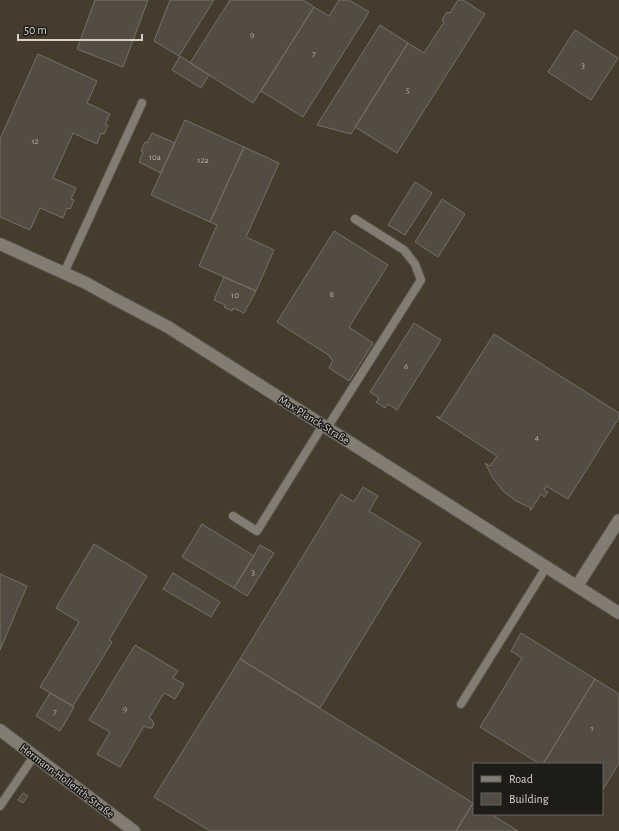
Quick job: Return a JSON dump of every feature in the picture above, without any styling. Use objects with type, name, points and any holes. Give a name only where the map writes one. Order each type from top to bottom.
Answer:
[{"type":"street","name":"Max-Planck-Straße","points":[[0,244],[86,283],[168,327],[619,613]]},
{"type":"street","points":[[577,586],[619,520]]},
{"type":"street","name":"Hermann-Hollerith-Straße","points":[[0,730],[134,831]]},
{"type":"lane","points":[[64,273],[142,103]]},
{"type":"lane","points":[[233,516],[257,532],[421,280],[415,264],[404,250],[355,219]]},
{"type":"lane","points":[[461,704],[546,566]]},
{"type":"lane","points":[[0,806],[34,756]]},
{"type":"shaded area","points":[[0,0],[619,0],[619,831],[0,831]]},
{"type":"building","points":[[95,0],[148,0],[123,67],[77,49]]},
{"type":"building","points":[[170,0],[214,0],[179,56],[154,41]]},
{"type":"building","points":[[230,0],[303,0],[314,7],[253,103],[190,63]]},
{"type":"building","points":[[339,0],[349,0],[369,12],[303,117],[261,91],[314,7],[329,16]]},
{"type":"building","points":[[458,0],[463,0],[485,14],[397,153],[355,127],[408,43],[424,53],[444,22],[442,20],[447,12],[450,13]]},
{"type":"building","points":[[380,25],[408,43],[351,134],[317,125]]},
{"type":"building","points":[[575,30],[618,58],[591,100],[548,72]]},
{"type":"building","points":[[38,54],[97,81],[87,103],[110,114],[105,124],[108,125],[104,134],[101,133],[97,144],[73,133],[53,178],[76,188],[71,199],[74,200],[70,209],[67,208],[63,218],[40,208],[30,230],[0,217],[0,139]]},
{"type":"building","points":[[180,56],[209,75],[201,88],[172,70]]},
{"type":"building","points":[[185,120],[244,147],[210,222],[151,195]]},
{"type":"building","points":[[152,133],[175,143],[161,173],[139,162],[143,152],[141,151],[145,142],[147,143]]},
{"type":"building","points":[[244,147],[279,163],[246,237],[274,250],[256,291],[199,266],[217,225],[210,222]]},
{"type":"building","points":[[415,182],[432,193],[405,235],[388,225]]},
{"type":"building","points":[[442,199],[465,214],[438,257],[415,242]]},
{"type":"building","points":[[334,231],[388,265],[349,327],[373,343],[349,381],[329,368],[333,360],[329,357],[330,356],[277,322]]},
{"type":"building","points":[[224,277],[256,291],[244,313],[233,308],[232,311],[224,307],[225,305],[214,300]]},
{"type":"building","points":[[414,323],[441,340],[397,410],[388,404],[385,408],[376,402],[379,398],[370,392]]},
{"type":"building","points":[[494,334],[619,413],[619,418],[568,499],[546,486],[544,490],[548,492],[544,497],[541,494],[530,510],[531,508],[516,501],[503,491],[493,478],[485,463],[490,466],[497,456],[437,417],[440,418]]},
{"type":"building","points":[[363,487],[378,496],[369,511],[421,543],[320,708],[240,659],[341,494],[354,502]]},
{"type":"building","points":[[202,524],[254,556],[234,588],[182,557]]},
{"type":"building","points":[[94,544],[147,576],[109,640],[112,642],[73,706],[40,687],[79,622],[56,608]]},
{"type":"building","points":[[260,545],[274,553],[247,596],[234,588]]},
{"type":"building","points":[[173,573],[220,602],[211,617],[163,589]]},
{"type":"building","points":[[0,574],[27,586],[0,650]]},
{"type":"building","points":[[521,633],[595,679],[544,763],[538,763],[480,727],[522,658],[511,651]]},
{"type":"building","points":[[135,645],[178,671],[173,678],[184,684],[175,699],[164,693],[149,718],[154,724],[152,728],[144,726],[120,767],[97,754],[110,732],[89,720]]},
{"type":"building","points":[[240,659],[473,803],[456,831],[210,831],[154,797]]},
{"type":"building","points":[[595,679],[619,694],[619,763],[603,789],[603,763],[544,763]]},
{"type":"building","points":[[50,693],[74,707],[60,731],[36,716]]},
{"type":"building","points":[[23,793],[28,796],[23,803],[18,800]]},
{"type":"building","points":[[473,803],[473,815],[493,815],[518,831],[456,831]]}]
